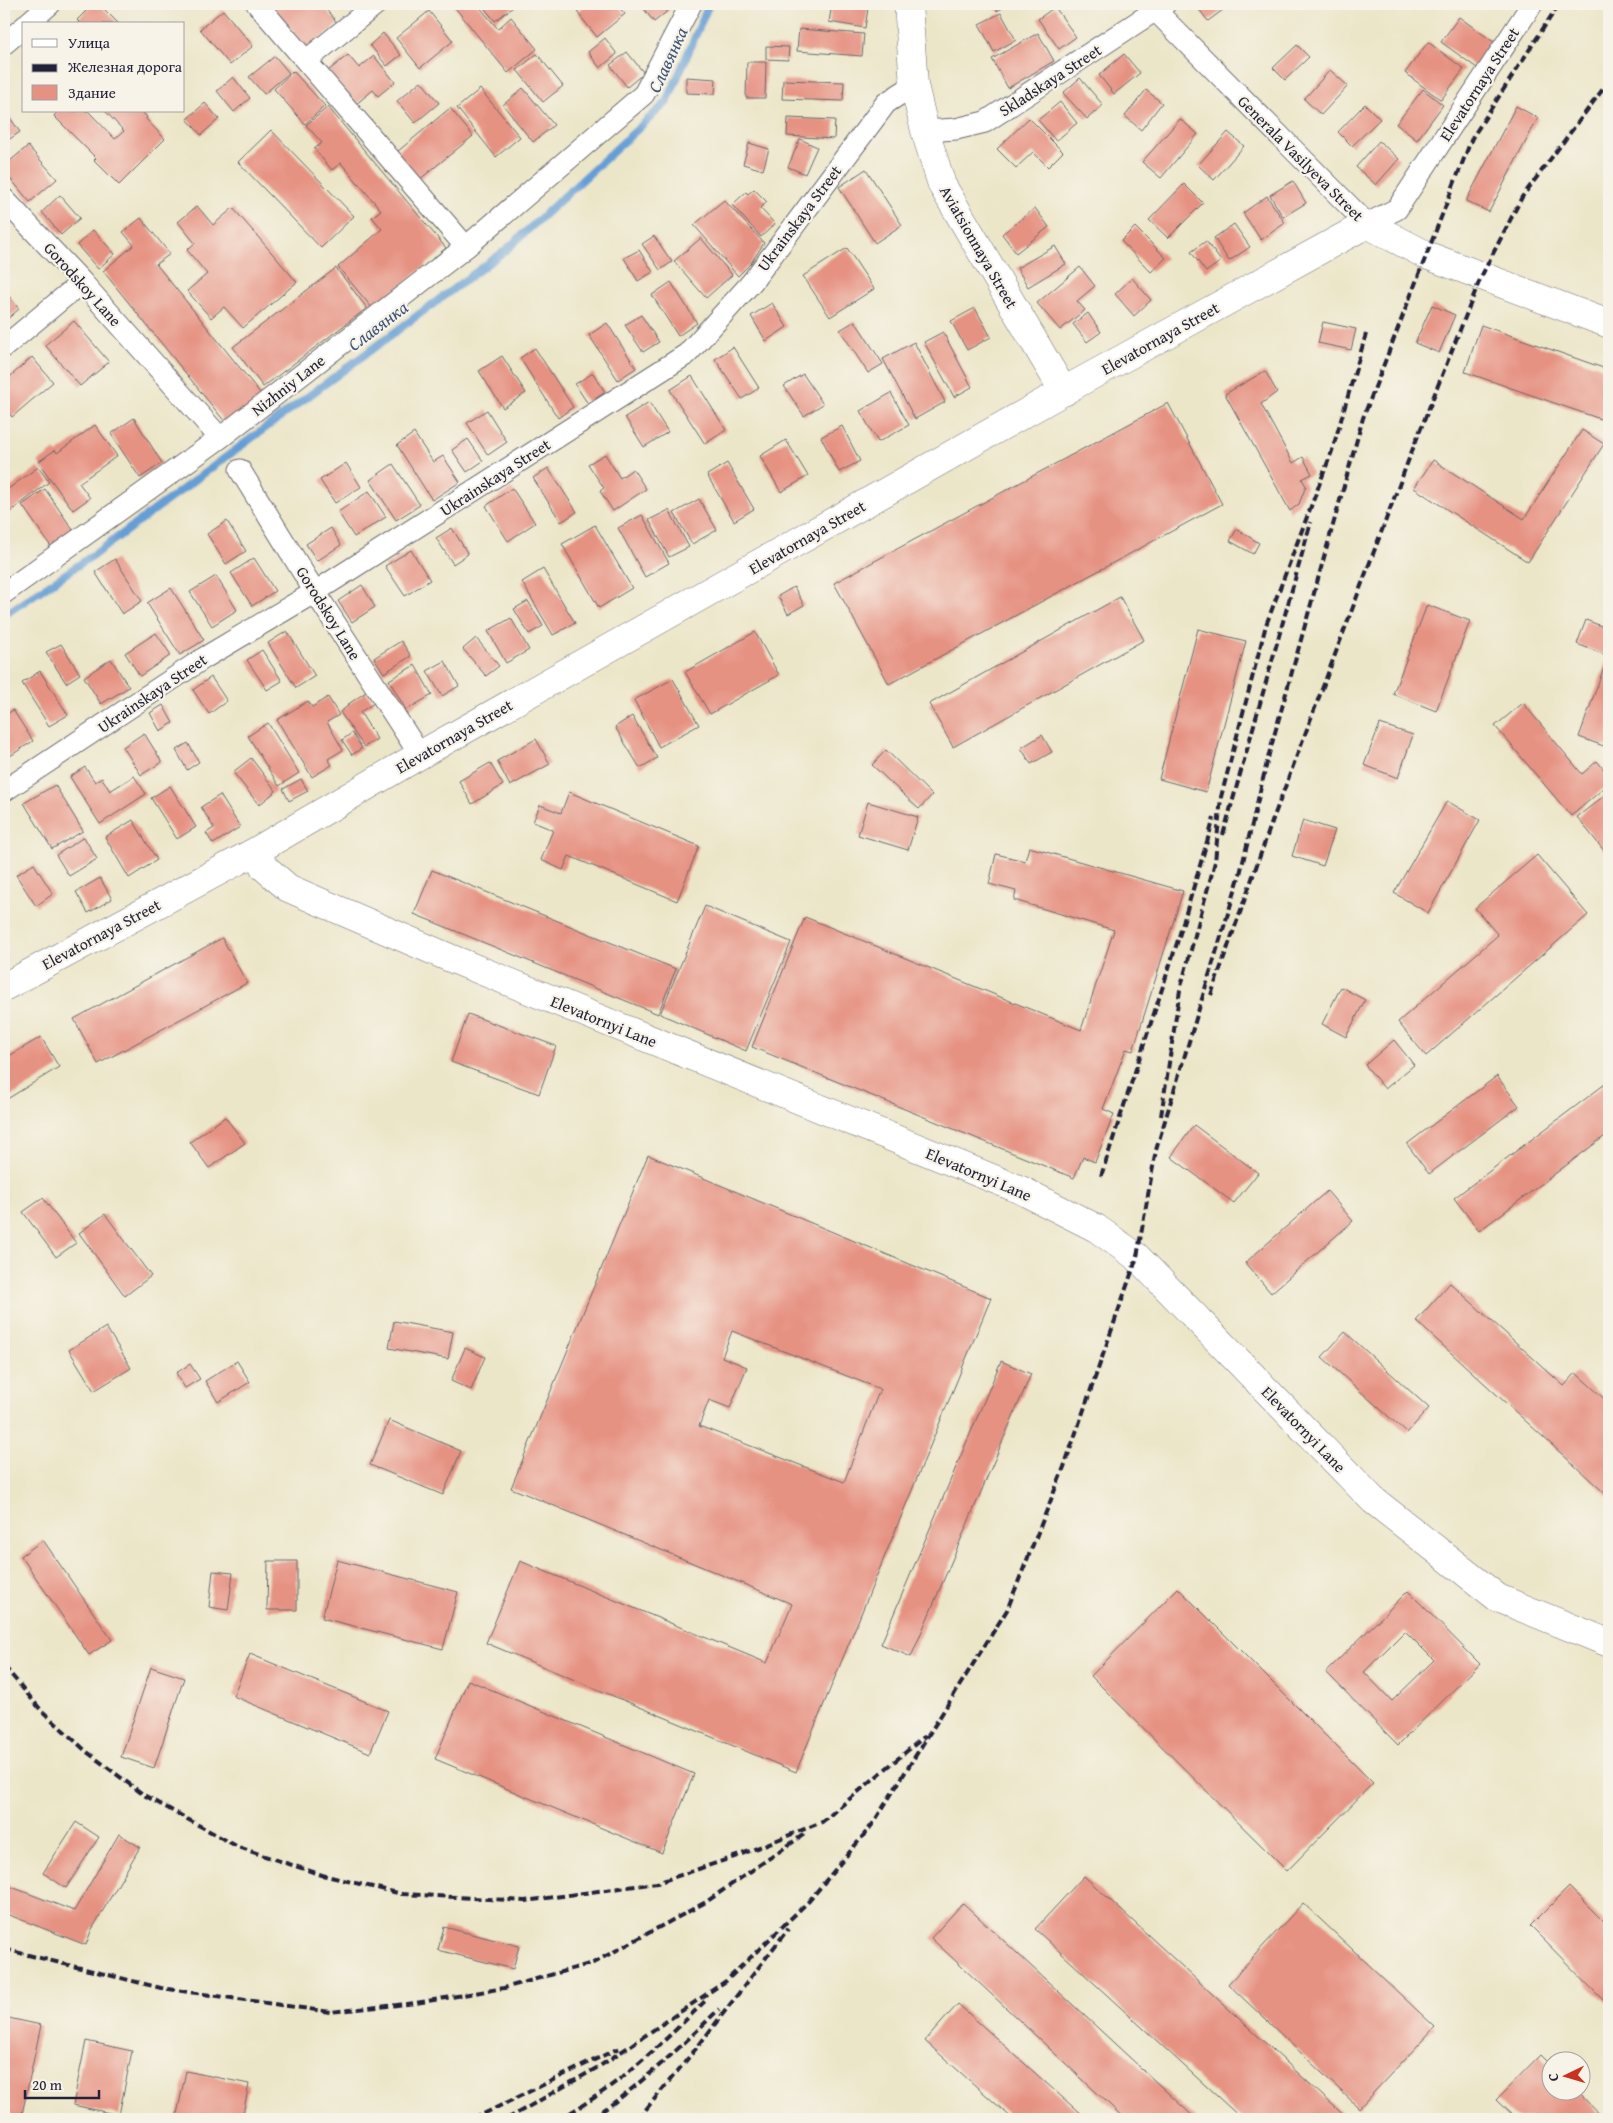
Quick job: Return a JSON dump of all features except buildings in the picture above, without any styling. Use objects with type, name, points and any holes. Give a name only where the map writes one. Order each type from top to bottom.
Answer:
[{"type":"main road","name":"Aviatsionnaya Street","points":[[908,4],[914,86],[925,131],[942,185],[1064,392]]},
{"type":"main road","name":"Generala Vasilyeva Street","points":[[1367,224],[1426,255],[1480,277],[1609,324]]},
{"type":"main road","name":"Elevatornaya Street","points":[[4,987],[256,851],[420,755],[1064,392],[1367,224]]},
{"type":"main road","name":"Elevatornyi Lane","points":[[256,851],[264,867],[288,888],[450,958],[1020,1190],[1096,1228],[1137,1257],[1373,1500],[1498,1598],[1609,1643]]},
{"type":"street","points":[[29,22],[50,4]]},
{"type":"street","points":[[257,4],[466,247]]},
{"type":"street","points":[[307,60],[376,4]]},
{"type":"street","name":"Nizhniy Lane","points":[[4,593],[220,438],[466,247],[644,94],[691,4]]},
{"type":"street","name":"Elevatornaya Street","points":[[1367,224],[1397,210],[1532,4]]},
{"type":"street","name":"Generala Vasilyeva Street","points":[[1160,8],[1367,224]]},
{"type":"street","name":"Skladskaya Street","points":[[925,131],[956,129],[985,122],[1160,8]]},
{"type":"street","points":[[4,44],[22,29]]},
{"type":"street","name":"Ukrainskaya Street","points":[[4,791],[204,658],[315,592],[687,354],[752,282],[886,103],[914,86]]},
{"type":"street","name":"Gorodskoy Lane","points":[[4,198],[82,282],[220,438]]},
{"type":"street","points":[[4,347],[82,282]]},
{"type":"street","name":"Gorodskoy Lane","points":[[240,470],[315,592],[420,755]]},
{"type":"waterway","name":"Славянка","points":[[4,615],[95,554],[506,250],[667,102],[709,4]]},
{"type":"railway","points":[[507,2119],[600,2066],[726,1981],[809,1901],[872,1825],[1007,1610],[1064,1467],[1137,1257],[1156,1150],[1240,874],[1269,754],[1363,418],[1472,138],[1559,4]]},
{"type":"railway","points":[[1211,995],[1273,819],[1410,456],[1481,277],[1522,197],[1609,81]]},
{"type":"railway","points":[[1161,1116],[1180,990],[1215,862],[1221,797],[1266,625],[1332,451],[1366,334]]},
{"type":"railway","points":[[1223,835],[1311,522]]},
{"type":"railway","points":[[1101,1176],[1178,940],[1214,818]]},
{"type":"railway","points":[[4,1666],[41,1710],[87,1752],[144,1795],[238,1847],[322,1875],[402,1894],[525,1901],[657,1883],[737,1856],[822,1822],[925,1736]]},
{"type":"railway","points":[[4,1949],[161,1988],[330,2012],[416,2003],[504,1988],[593,1963],[706,1902],[806,1833]]},
{"type":"railway","points":[[638,2119],[699,2045],[788,1929]]},
{"type":"railway","points":[[559,2119],[599,2094],[637,2065],[706,2000]]},
{"type":"railway","points":[[591,2119],[658,2067],[719,2009]]},
{"type":"railway","points":[[473,2119],[619,2048]]}]
